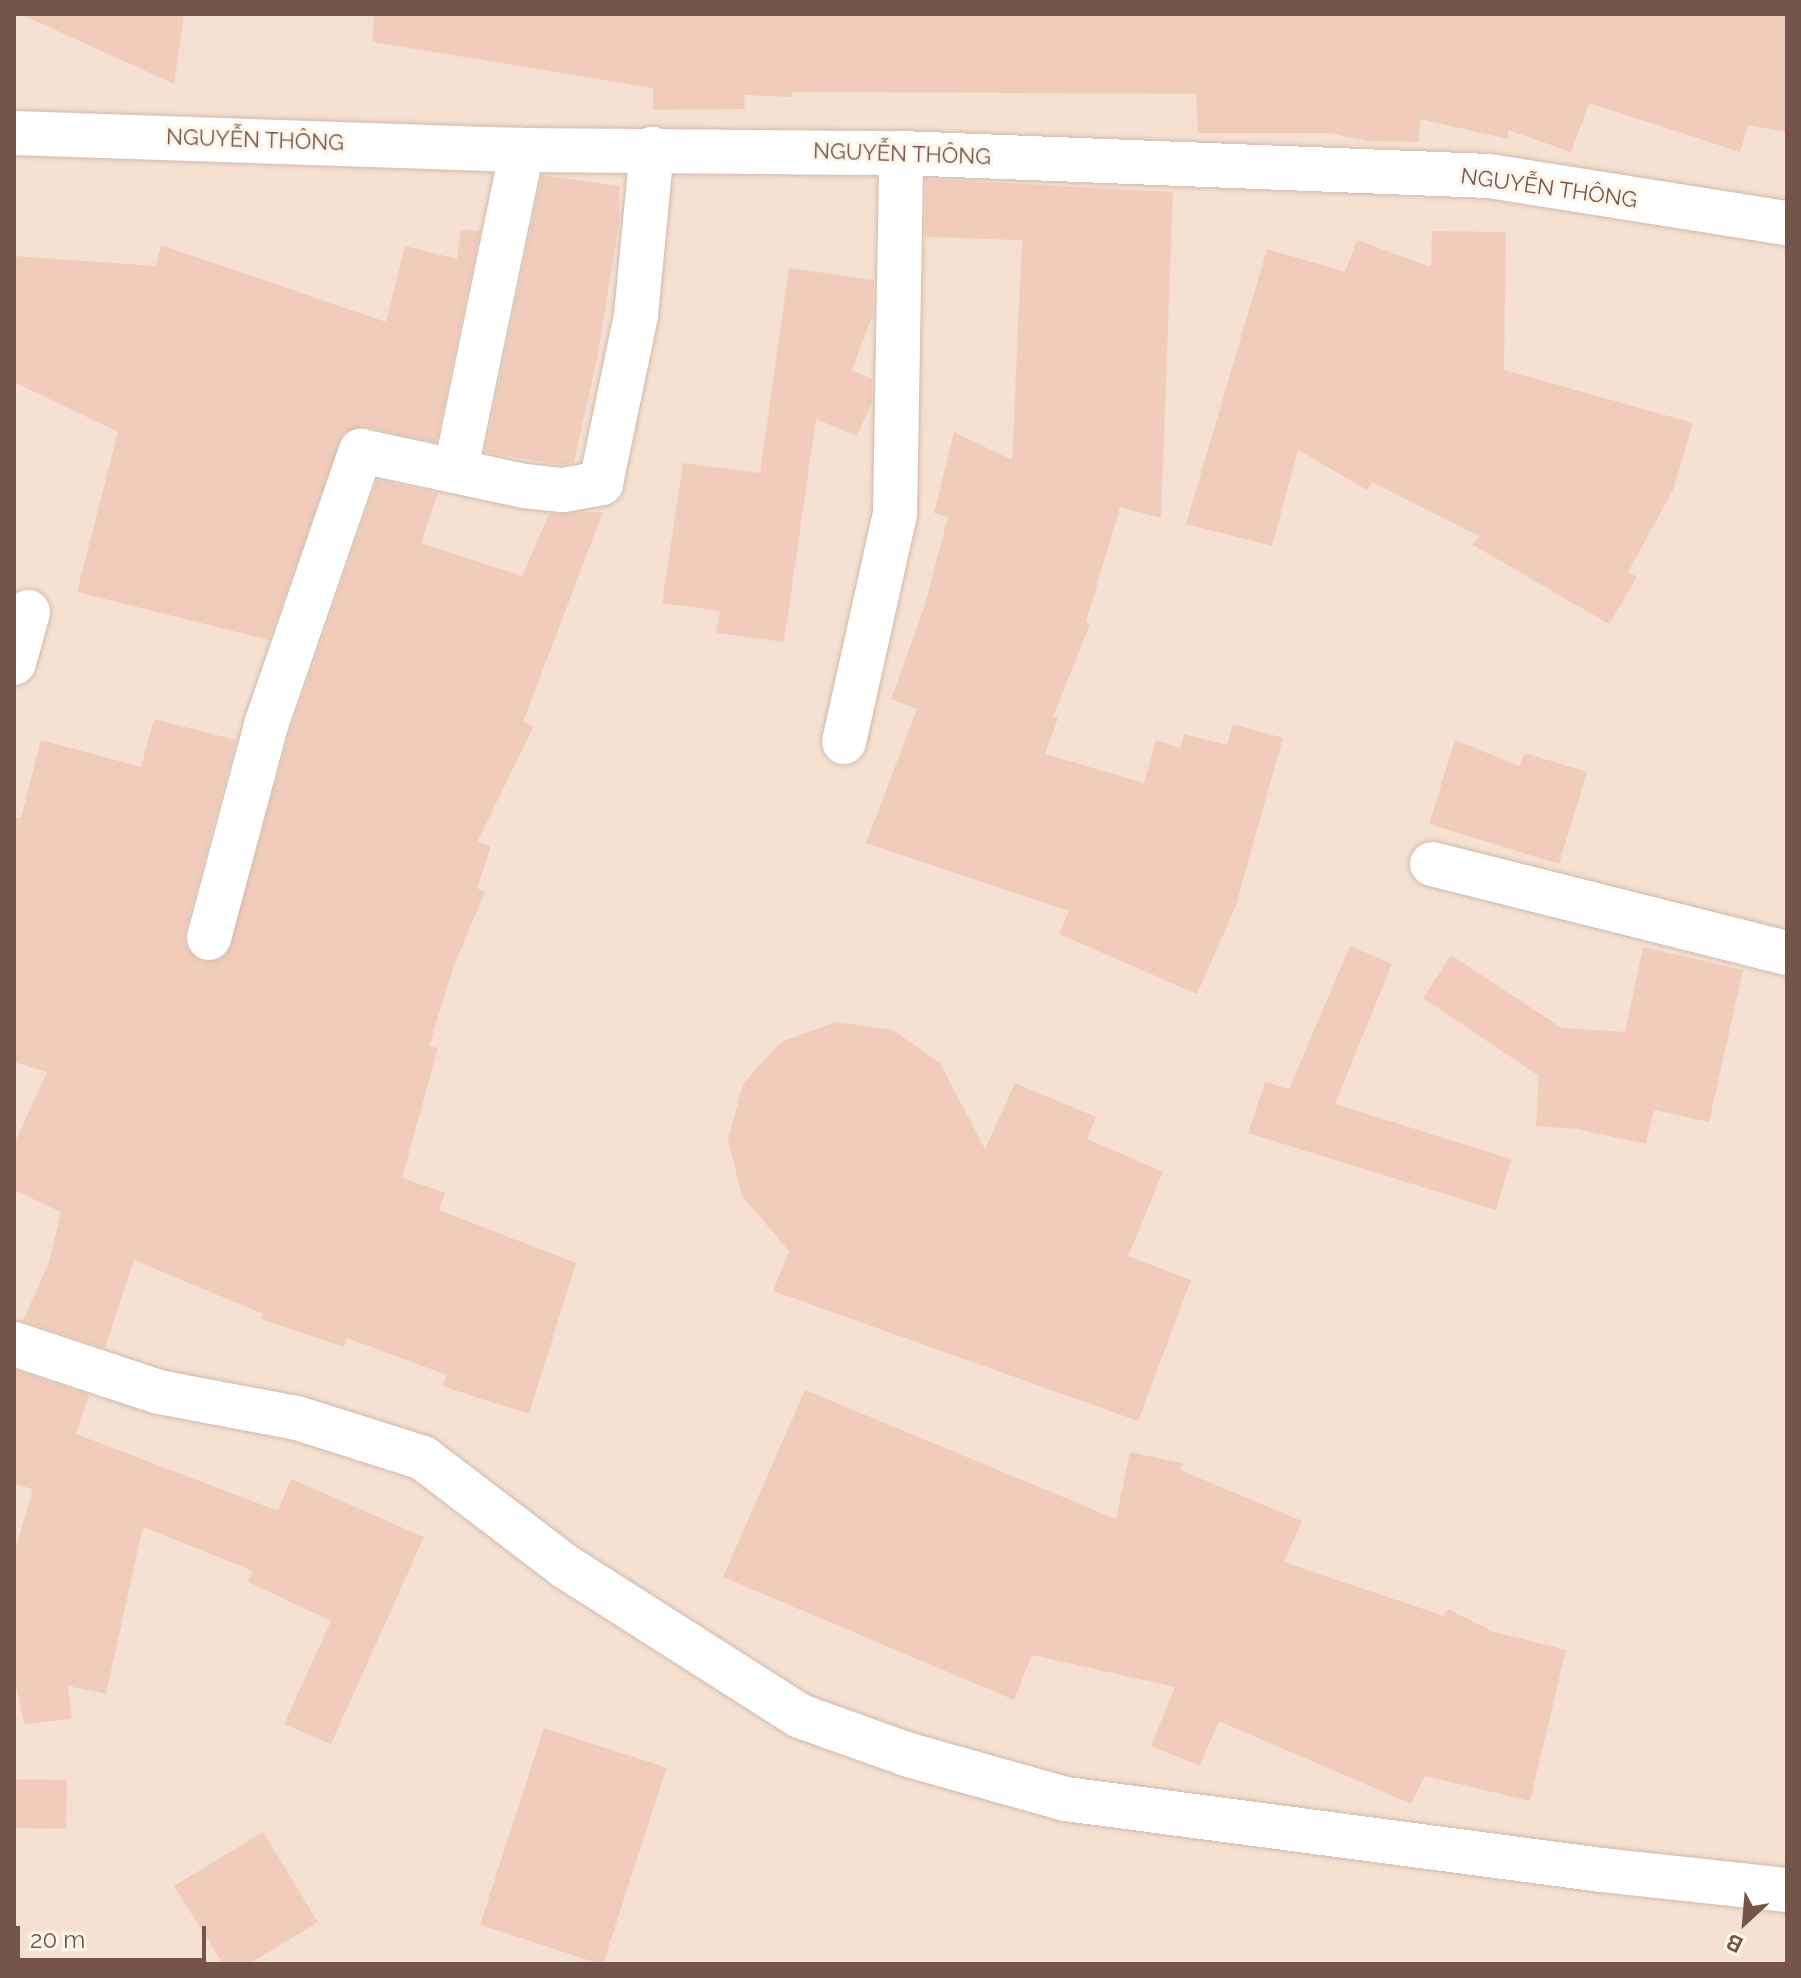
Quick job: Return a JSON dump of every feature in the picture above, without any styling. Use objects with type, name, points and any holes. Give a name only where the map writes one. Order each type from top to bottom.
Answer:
[{"type":"street","name":"NGUYỄN THÔNG","points":[[14,133],[522,150],[901,153],[1489,176],[1787,223]]},
{"type":"street","points":[[209,938],[267,722],[361,451],[456,468],[524,486],[563,490],[601,483],[636,315],[652,149]]},
{"type":"street","points":[[456,468],[522,150]]},
{"type":"street","points":[[844,742],[895,514],[901,153]]},
{"type":"street","points":[[14,663],[28,612]]},
{"type":"street","points":[[1432,864],[1787,953]]},
{"type":"street","points":[[14,1344],[159,1392],[297,1418],[423,1458],[566,1567],[800,1716],[909,1755],[1066,1799],[1602,1870],[1787,1890]]},
{"type":"shaded area","points":[[14,14],[1787,14],[1787,1964],[14,1964]]},
{"type":"building","points":[[20,14],[184,14],[174,84]]},
{"type":"building","points":[[374,14],[1787,14],[1787,132],[1748,125],[1740,152],[1589,103],[1571,152],[1508,130],[1508,139],[1420,119],[1419,142],[1367,141],[1330,133],[1198,133],[1196,94],[792,92],[791,97],[744,95],[745,109],[653,110],[653,88],[372,42]]},
{"type":"building","points":[[542,175],[619,186],[619,223],[598,354],[574,462],[562,465],[485,452]]},
{"type":"building","points":[[926,179],[1173,192],[1161,518],[1120,507],[1086,622],[1090,624],[1053,717],[1058,718],[1045,754],[1144,783],[1156,740],[1180,748],[1184,734],[1227,745],[1233,724],[1283,738],[1235,908],[1197,994],[1059,934],[1069,911],[866,843],[917,709],[891,699],[924,608],[948,517],[934,513],[954,432],[1012,460],[1022,240],[925,237]]},
{"type":"building","points":[[461,229],[480,231],[436,442],[366,427],[343,433],[269,640],[77,592],[118,432],[14,382],[14,256],[156,266],[161,245],[386,322],[405,246],[457,259]]},
{"type":"building","points":[[1432,231],[1506,232],[1504,370],[1693,423],[1673,490],[1628,572],[1637,577],[1609,624],[1473,545],[1479,536],[1372,482],[1367,490],[1298,450],[1272,546],[1186,524],[1267,249],[1345,272],[1357,240],[1431,267]]},
{"type":"building","points":[[789,268],[874,280],[873,314],[852,370],[872,379],[872,402],[857,436],[816,419],[784,642],[716,633],[720,611],[662,603],[683,463],[760,473]]},
{"type":"building","points":[[377,480],[438,493],[421,543],[522,576],[549,514],[603,512],[523,722],[534,726],[477,842],[491,846],[477,888],[485,892],[453,968],[429,1046],[438,1048],[402,1178],[445,1193],[439,1210],[576,1263],[529,1414],[442,1386],[447,1375],[347,1338],[344,1347],[261,1319],[263,1314],[134,1260],[105,1348],[23,1321],[49,1262],[61,1212],[14,1190],[14,1144],[47,1072],[14,1062],[14,817],[21,818],[41,740],[141,767],[154,719],[236,740],[185,932],[185,945],[202,962],[226,956],[291,729]]},
{"type":"building","points":[[1455,740],[1519,766],[1525,753],[1587,772],[1559,864],[1429,824]]},
{"type":"building","points":[[1350,946],[1392,964],[1335,1104],[1511,1159],[1496,1210],[1248,1133],[1265,1082],[1289,1089]]},
{"type":"building","points":[[1643,947],[1743,970],[1709,1122],[1654,1110],[1646,1144],[1577,1129],[1536,1126],[1539,1076],[1423,998],[1451,955],[1562,1028],[1625,1032]]},
{"type":"building","points":[[836,1022],[893,1030],[940,1063],[985,1149],[1015,1083],[1096,1117],[1087,1139],[1163,1172],[1128,1256],[1191,1280],[1138,1421],[773,1291],[789,1251],[742,1196],[728,1140],[743,1084],[781,1042]]},
{"type":"building","points":[[14,1370],[89,1395],[76,1434],[278,1511],[291,1479],[424,1537],[331,1744],[284,1724],[331,1621],[248,1582],[253,1571],[143,1527],[106,1694],[68,1686],[72,1719],[24,1724],[14,1674],[14,1554],[33,1489],[14,1484]]},
{"type":"building","points":[[805,1390],[1116,1519],[1130,1452],[1182,1463],[1180,1470],[1302,1521],[1284,1562],[1444,1616],[1448,1609],[1494,1632],[1566,1650],[1530,1801],[1425,1776],[1411,1804],[1219,1721],[1200,1766],[1151,1746],[1175,1687],[1032,1655],[1014,1700],[723,1577]]},
{"type":"building","points":[[544,1728],[667,1768],[603,1964],[480,1925]]},
{"type":"building","points":[[14,1779],[67,1780],[66,1829],[14,1828]]},
{"type":"building","points":[[263,1832],[318,1922],[249,1964],[223,1964],[174,1886]]}]
